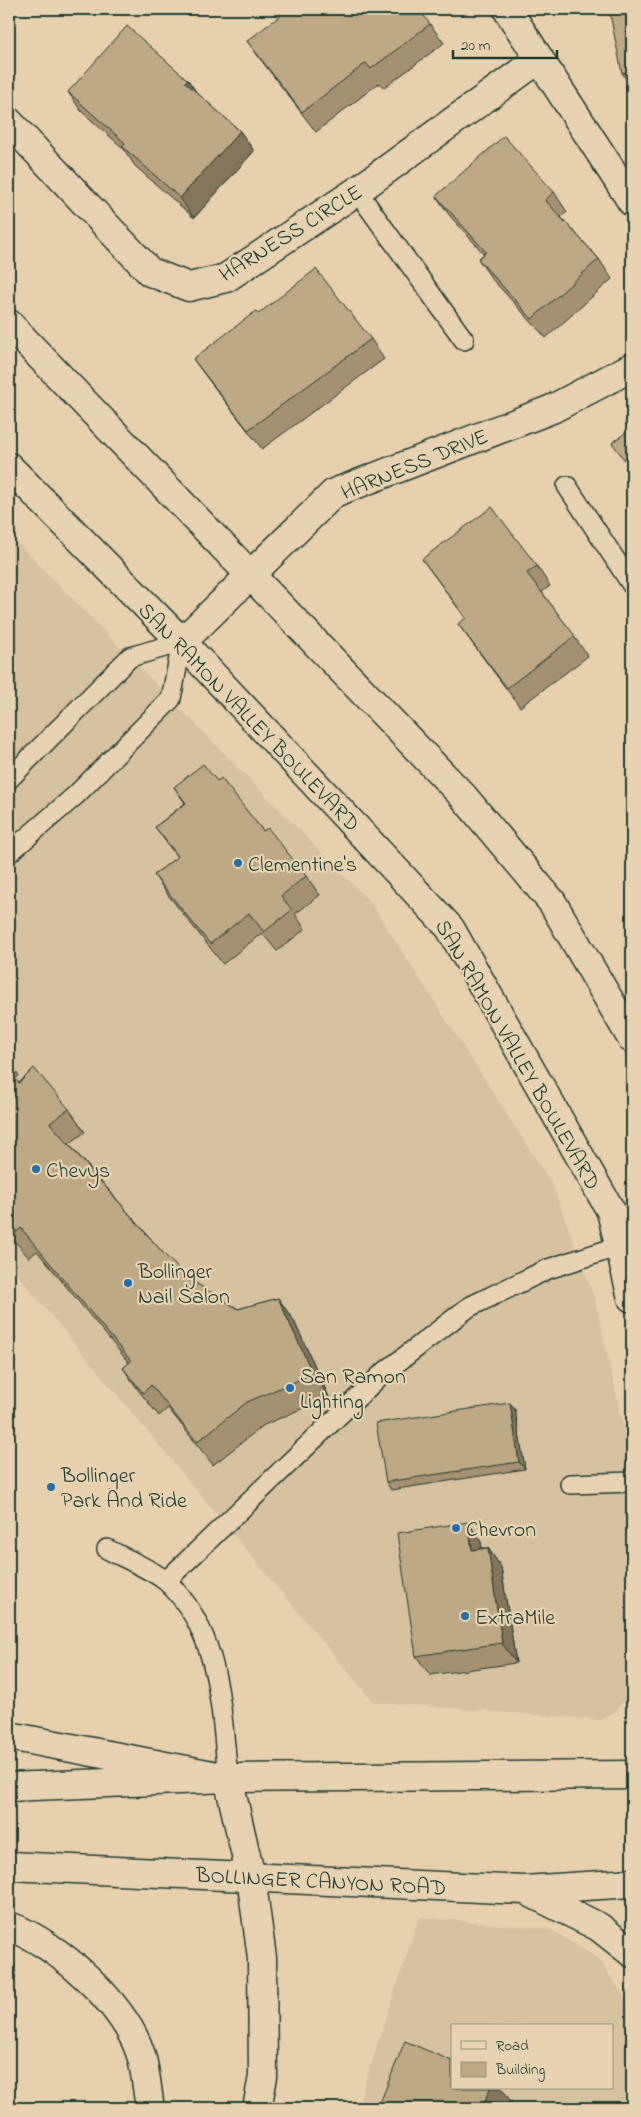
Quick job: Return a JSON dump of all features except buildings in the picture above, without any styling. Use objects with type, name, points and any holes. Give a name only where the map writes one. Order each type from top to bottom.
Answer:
[{"type":"main road","points":[[508,9],[632,202]]},
{"type":"main road","name":"HARNESS CIRCLE","points":[[9,122],[150,272],[189,287],[226,278],[357,192],[539,60]]},
{"type":"main road","points":[[9,324],[253,575],[463,796],[552,902],[632,1039]]},
{"type":"main road","name":"HARNESS DRIVE","points":[[182,642],[253,575],[334,493],[552,409],[632,368]]},
{"type":"main road","name":"SAN RAMON VALLEY BOULEVARD","points":[[9,467],[182,642],[450,928],[611,1211],[626,1244],[632,1298]]},
{"type":"main road","points":[[9,1736],[228,1778]]},
{"type":"main road","points":[[9,1787],[228,1778],[632,1775]]},
{"type":"main road","points":[[228,1778],[251,1877],[262,1958],[263,2077],[257,2108]]},
{"type":"main road","name":"BOLLINGER CANYON ROAD","points":[[9,1866],[524,1890],[632,1882]]},
{"type":"main road","points":[[524,1890],[599,1927],[632,1953]]},
{"type":"main road","points":[[9,1926],[69,1960],[115,2006],[140,2054],[150,2108]]},
{"type":"lane","points":[[357,192],[464,340]]},
{"type":"lane","points":[[567,486],[632,585]]},
{"type":"lane","points":[[9,780],[130,657],[182,642],[171,699],[76,795],[9,853]]},
{"type":"lane","points":[[166,1581],[381,1375],[469,1306],[548,1270],[626,1244]]},
{"type":"lane","points":[[570,1484],[632,1482]]},
{"type":"lane","points":[[108,1549],[166,1581],[192,1611],[216,1670],[228,1778]]},
{"type":"shaded area","points":[[9,534],[371,903],[552,1184],[595,1299],[632,1466],[632,1691],[615,1712],[601,1720],[373,1702],[9,1265]]},
{"type":"shaded area","points":[[419,1917],[550,1929],[599,1959],[632,2009],[632,2108],[357,2108]]},
{"type":"place","name":"Clementine's","points":[[238,863]]},
{"type":"place","name":"Chevys","points":[[36,1169]]},
{"type":"place","name":"Bollinger Nail Salon","points":[[128,1283]]},
{"type":"place","name":"San Ramon Lighting","points":[[290,1388]]},
{"type":"place","name":"Bollinger Park And Ride","points":[[51,1487]]},
{"type":"place","name":"Chevron","points":[[456,1528]]},
{"type":"place","name":"ExtraMile","points":[[465,1616]]}]
